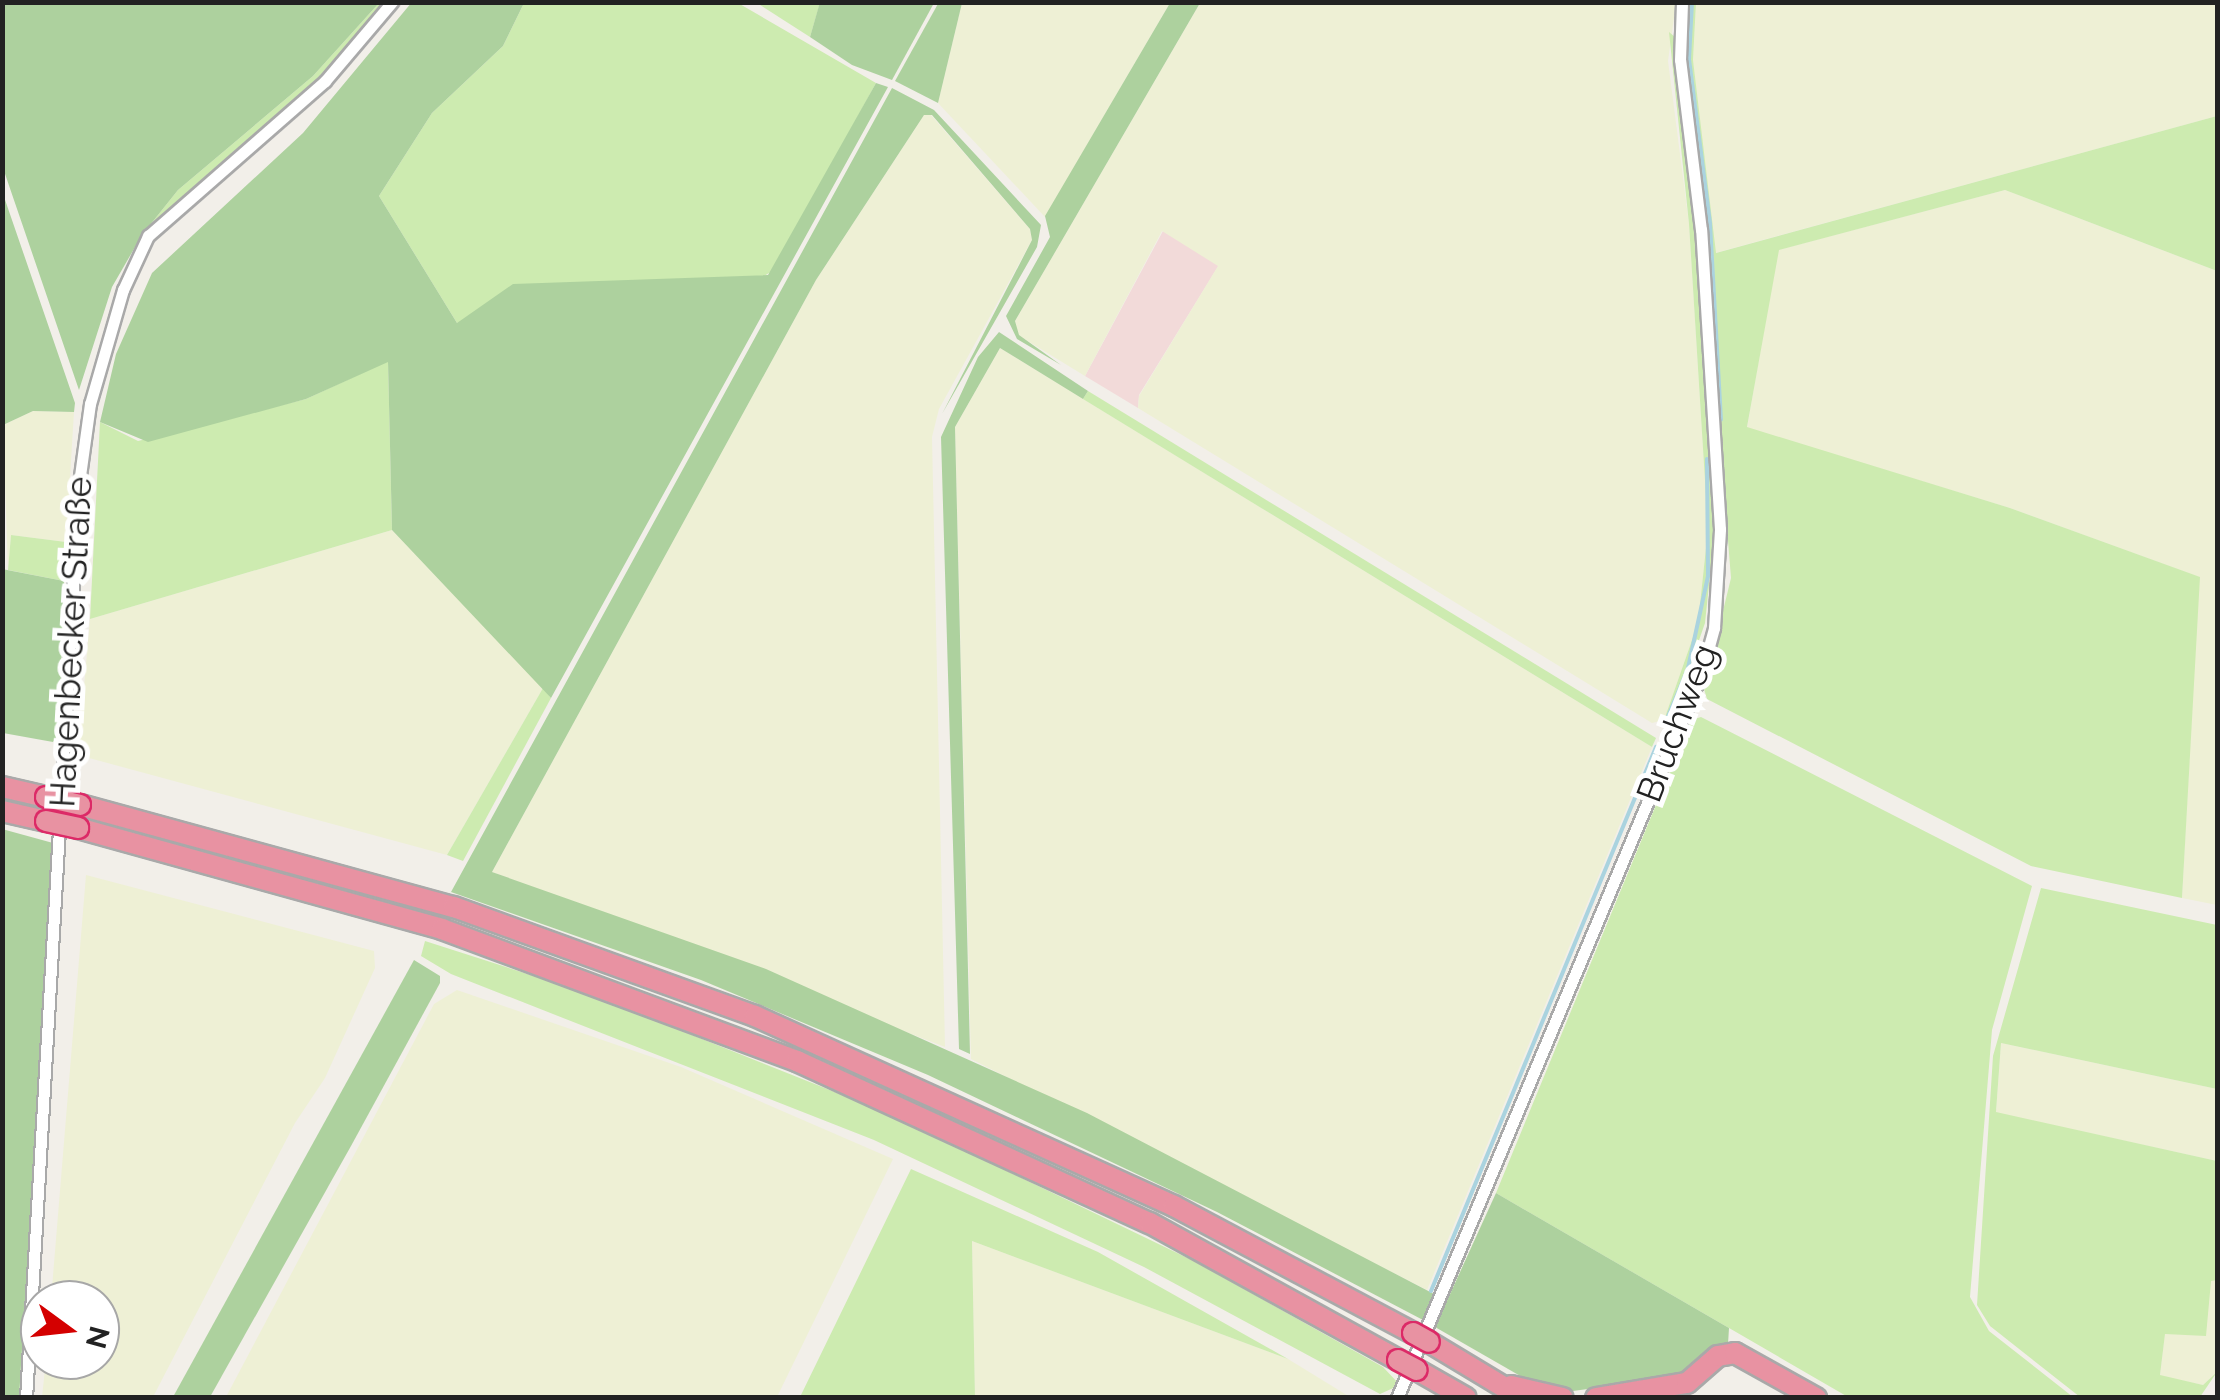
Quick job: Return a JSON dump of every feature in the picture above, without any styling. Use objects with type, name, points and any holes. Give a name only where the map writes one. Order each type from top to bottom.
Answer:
[{"type":"highway","points":[[2,787],[454,906],[659,979],[880,1068],[1258,1248],[1522,1398]]},
{"type":"highway","points":[[2,811],[78,828],[417,921],[660,1006],[904,1106],[1150,1223],[1466,1398]]},
{"type":"highway","points":[[1596,1398],[1686,1384],[1718,1356],[1734,1353],[1816,1398]]},
{"type":"highway","points":[[1497,1382],[1562,1398]]},
{"type":"street","name":"Hagenbecker Straße","points":[[26,1398],[79,483],[90,404],[124,290],[148,236],[324,81],[392,2]]},
{"type":"street","name":"Bruchweg","points":[[1397,1398],[1696,687],[1714,628],[1720,529],[1701,230],[1680,60],[1682,2]]},
{"type":"shaded area","points":[[1163,231],[1219,265],[1139,395],[1138,408],[1085,376]]},
{"type":"green space","points":[[412,2],[524,3],[503,46],[432,113],[379,196],[457,323],[513,284],[768,275],[876,83],[888,87],[551,698],[392,530],[388,362],[306,399],[148,442],[100,422],[116,354],[152,273],[303,133]]},
{"type":"green space","points":[[820,2],[934,3],[892,80],[852,65],[810,37]]},
{"type":"green space","points":[[939,2],[962,3],[938,103],[895,81]]},
{"type":"green space","points":[[2,3],[379,3],[313,76],[178,190],[142,235],[112,287],[79,390],[3,168]]},
{"type":"green space","points":[[379,3],[386,3],[320,79],[142,235],[178,190],[313,76]]},
{"type":"green space","points":[[524,3],[738,3],[876,83],[774,270],[759,279],[650,280],[457,323],[379,196],[432,113],[503,46]]},
{"type":"green space","points":[[757,3],[820,3],[810,37]]},
{"type":"green space","points":[[962,3],[1170,3],[1045,217],[938,103]]},
{"type":"green space","points":[[1170,3],[1200,3],[1015,321],[1019,335],[1061,365],[1017,339],[1006,316],[1050,237],[1045,216]]},
{"type":"green space","points":[[1200,3],[1676,3],[1668,61],[1689,224],[1708,529],[1698,623],[1664,720],[1652,723],[1138,408],[1139,396],[1218,266],[1162,231],[1085,376],[1018,335],[1015,321]]},
{"type":"green space","points":[[1685,3],[1696,3],[1693,60],[1716,253],[2217,116],[2217,271],[2005,190],[1779,250],[1747,427],[2010,508],[2200,577],[2182,898],[2031,866],[1707,699],[1704,689],[1731,578]]},
{"type":"green space","points":[[1696,3],[2217,3],[2217,116],[1715,253],[1693,60]]},
{"type":"green space","points":[[1669,32],[1675,37],[1696,226],[1715,528],[1705,623],[1671,721],[1664,720],[1698,623],[1708,529],[1689,224]]},
{"type":"green space","points":[[892,88],[934,110],[1041,225],[1037,247],[942,414],[1032,240],[1030,229],[932,115],[924,115],[816,280],[492,872],[766,969],[1087,1113],[1434,1294],[1423,1320],[1217,1212],[928,1075],[701,980],[451,892]]},
{"type":"green space","points":[[924,115],[931,115],[1030,229],[1032,240],[939,409],[932,437],[945,1047],[492,872],[816,280]]},
{"type":"green space","points":[[2005,190],[2217,271],[2217,905],[2182,898],[2199,577],[2010,508],[1747,428],[1778,250]]},
{"type":"green space","points":[[2,191],[75,403],[74,412],[33,411],[3,425]]},
{"type":"green space","points":[[999,332],[1088,391],[1083,399],[1000,348],[955,427],[970,1054],[959,1049],[941,437],[978,357]]},
{"type":"green space","points":[[1000,348],[1652,747],[1427,1290],[971,1059],[955,427]]},
{"type":"green space","points":[[388,361],[392,530],[90,619],[100,422],[138,441],[306,399]]},
{"type":"green space","points":[[1088,391],[1656,738],[1652,747],[1083,399]]},
{"type":"green space","points":[[33,411],[74,412],[66,542],[11,535],[8,570],[3,425]]},
{"type":"green space","points":[[392,530],[543,688],[447,855],[78,755],[90,619]]},
{"type":"green space","points":[[11,535],[66,542],[64,581],[8,570]]},
{"type":"green space","points":[[2,569],[64,581],[59,734],[53,742],[3,733]]},
{"type":"green space","points":[[543,688],[551,698],[463,861],[447,855]]},
{"type":"green space","points":[[1701,717],[2032,886],[1992,1030],[1970,1297],[1989,1331],[2073,1397],[1848,1397],[1496,1193],[1691,720]]},
{"type":"green space","points":[[2,829],[53,843],[26,1280],[20,1280],[19,1398],[2,1397]]},
{"type":"green space","points":[[86,875],[374,951],[375,968],[325,1078],[295,1123],[153,1397],[42,1397],[44,1380],[120,1380],[120,1280],[53,1280]]},
{"type":"green space","points":[[2041,888],[2217,925],[2217,1089],[2001,1043],[1996,1112],[2217,1161],[2217,1280],[2211,1281],[2206,1336],[2165,1334],[2160,1375],[2203,1385],[2217,1372],[2200,1397],[2080,1397],[1990,1326],[1977,1305],[1993,1056]]},
{"type":"green space","points":[[425,941],[587,993],[885,1112],[1200,1264],[1383,1367],[1400,1385],[1380,1394],[1144,1267],[874,1140],[451,974],[421,956]]},
{"type":"green space","points":[[414,960],[440,976],[440,983],[351,1146],[210,1397],[173,1397]]},
{"type":"green space","points":[[457,990],[681,1067],[893,1159],[777,1397],[226,1397],[434,1004]]},
{"type":"green space","points":[[2001,1043],[2217,1089],[2217,1161],[1996,1113]]},
{"type":"green space","points":[[911,1169],[1098,1252],[1288,1359],[972,1241],[975,1397],[800,1397]]},
{"type":"green space","points":[[1496,1193],[1729,1328],[1728,1344],[1690,1375],[1573,1391],[1531,1382],[1435,1327]]},
{"type":"green space","points":[[972,1241],[1288,1359],[1350,1397],[975,1397]]},
{"type":"green space","points":[[2211,1280],[2217,1280],[2217,1372],[2203,1385],[2160,1376],[2165,1333]]},
{"type":"waterway","points":[[1692,2],[1689,59],[1710,224],[1721,420]]},
{"type":"waterway","points":[[1667,719],[1688,668],[1708,576],[1707,459]]},
{"type":"waterway","points":[[1431,1291],[1656,747]]}]
